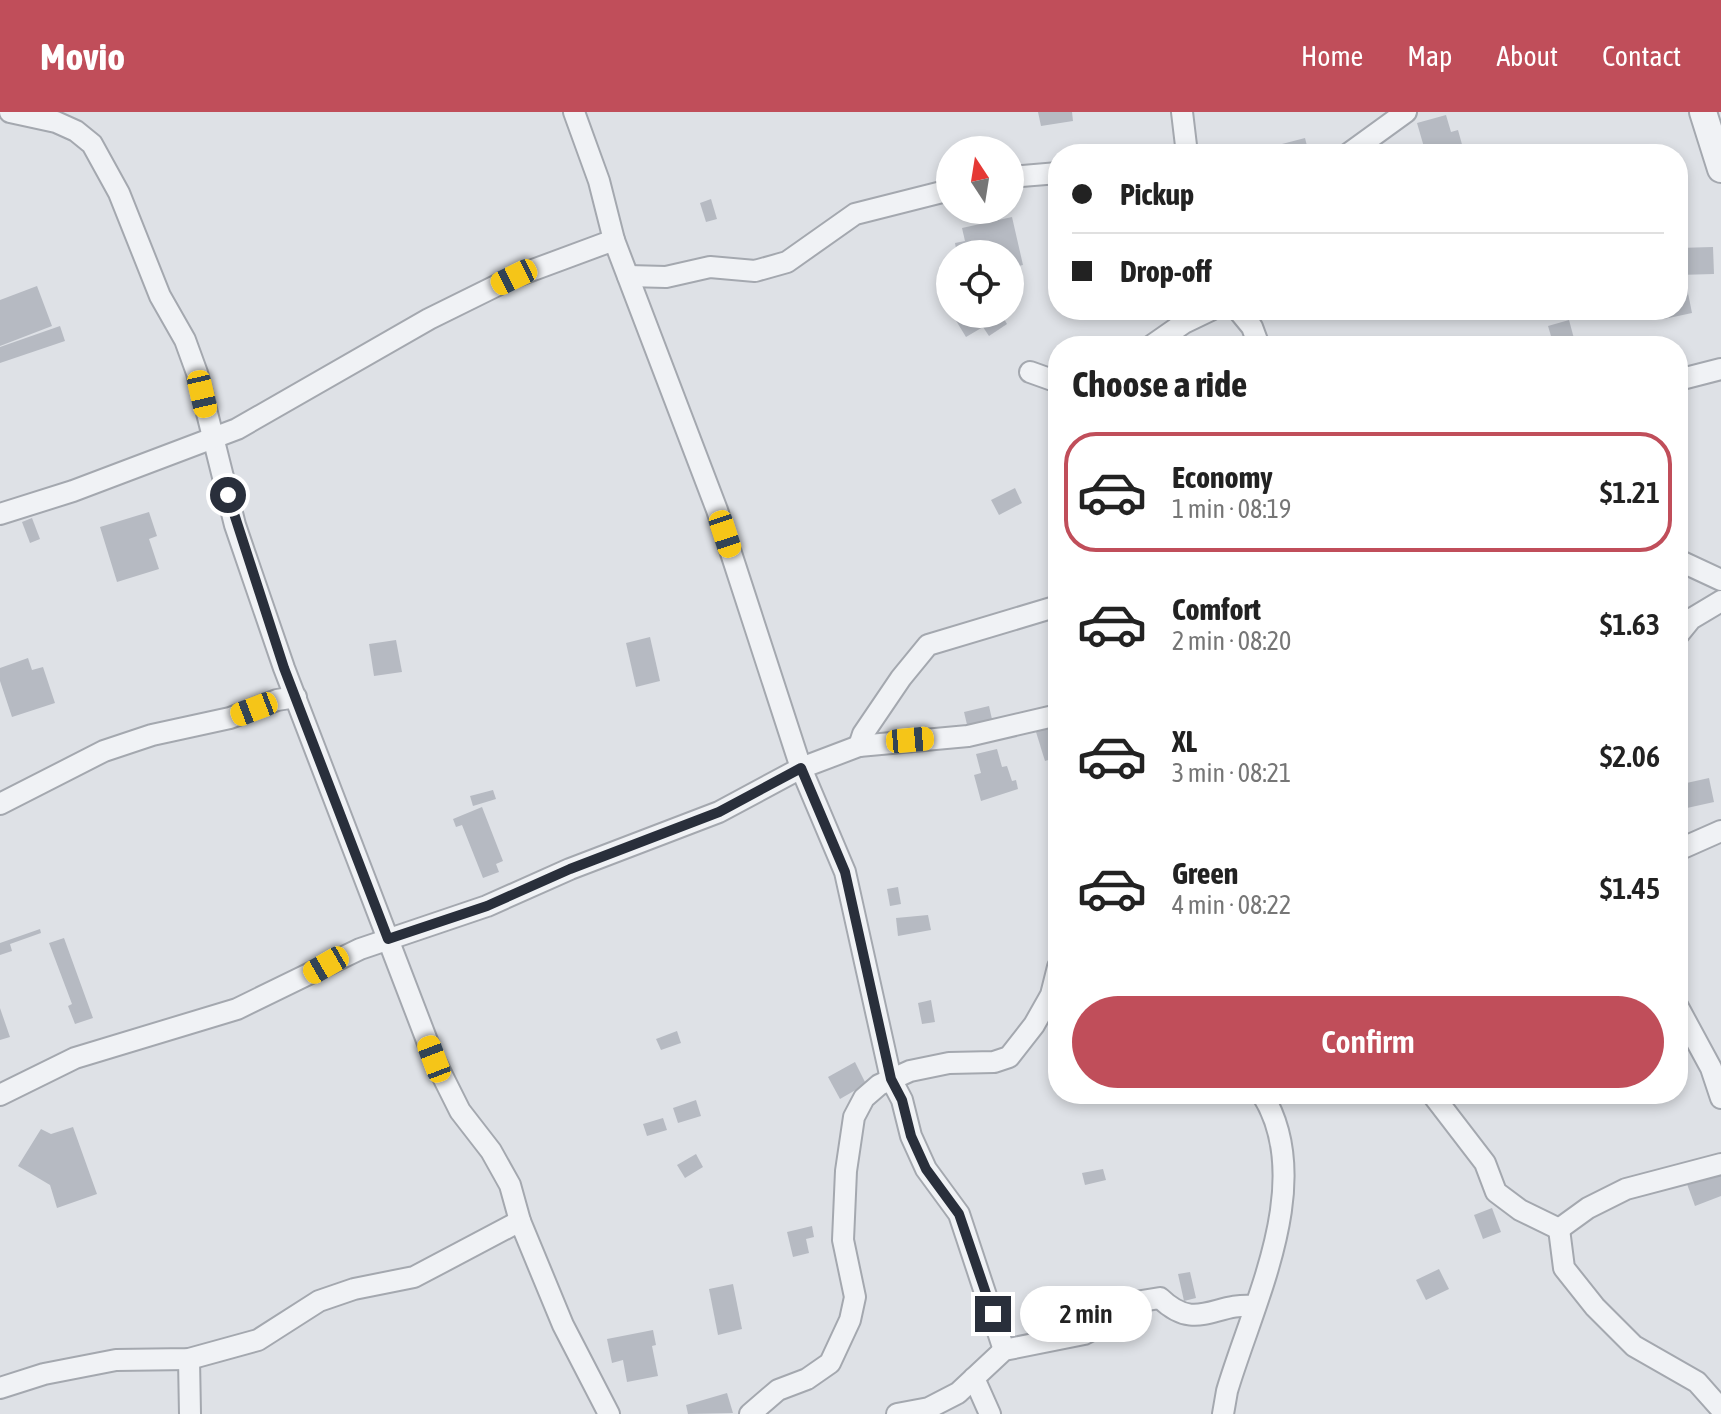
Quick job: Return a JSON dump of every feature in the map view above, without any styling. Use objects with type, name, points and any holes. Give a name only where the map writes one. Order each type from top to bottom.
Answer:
[{"type":"street","points":[[10,112],[56,122],[76,131],[92,144],[105,163],[160,296],[185,340],[197,373],[235,525],[296,697],[434,1059],[460,1111],[491,1151],[510,1185],[520,1221],[563,1325],[609,1414]]},
{"type":"street","points":[[574,112],[599,181],[614,240],[717,510],[801,768],[845,872],[891,1079],[902,1100],[911,1136],[926,1169],[959,1214],[1004,1350]]},
{"type":"street","points":[[1182,112],[1186,144]]},
{"type":"street","points":[[1362,144],[1406,112]]},
{"type":"street","points":[[1703,112],[1721,169]]},
{"type":"street","points":[[1024,176],[1048,174]]},
{"type":"street","points":[[628,276],[666,277],[710,267],[755,271],[787,262],[855,214],[936,194]]},
{"type":"street","points":[[0,514],[212,439],[317,386],[429,319],[471,298],[514,277],[614,240]]},
{"type":"street","points":[[1165,336],[1190,320]]},
{"type":"street","points":[[1688,377],[1721,369]]},
{"type":"street","points":[[1030,372],[1048,378]]},
{"type":"street","points":[[1688,565],[1721,580]]},
{"type":"street","points":[[1688,623],[1721,601]]},
{"type":"street","points":[[859,746],[863,734],[901,678],[928,645],[1048,609]]},
{"type":"street","points":[[0,804],[104,751],[152,735],[230,718],[277,700],[296,697]]},
{"type":"street","points":[[0,1095],[75,1058],[237,1009],[360,949],[487,906],[570,869],[719,812],[801,768],[859,746],[968,736],[1048,717]]},
{"type":"street","points":[[1688,846],[1721,831]]},
{"type":"street","points":[[750,1414],[778,1390],[807,1379],[830,1363],[850,1320],[855,1297],[843,1240],[848,1142],[854,1117],[864,1098],[891,1079],[931,1065],[994,1062],[1009,1057],[1048,996]]},
{"type":"street","points":[[1688,1025],[1711,1068],[1721,1098]]},
{"type":"street","points":[[1223,1414],[1227,1391],[1275,1246],[1281,1218],[1283,1156],[1274,1113],[1268,1104]]},
{"type":"street","points":[[1440,1104],[1485,1163],[1496,1192],[1520,1210],[1559,1229]]},
{"type":"street","points":[[1559,1229],[1588,1208],[1626,1189],[1721,1164]]},
{"type":"street","points":[[0,1388],[44,1374],[116,1360],[189,1359],[270,1335],[295,1314],[319,1301],[354,1289],[414,1277],[520,1221]]},
{"type":"street","points":[[1559,1229],[1564,1268],[1595,1307],[1634,1346],[1697,1382],[1721,1409]]},
{"type":"street","points":[[897,1414],[929,1408],[958,1393],[1004,1350],[1084,1334],[1111,1320],[1123,1304],[1160,1298],[1173,1310],[1203,1317],[1245,1305],[1254,1306]]},
{"type":"street","points":[[189,1359],[190,1414]]},
{"type":"street","points":[[974,1378],[990,1414]]},
{"type":"building","points":[[1038,112],[1072,112],[1073,121],[1041,126]]},
{"type":"building","points":[[1446,115],[1451,132],[1458,130],[1462,144],[1423,144],[1417,123]]},
{"type":"building","points":[[1305,138],[1306,144],[1282,144]]},
{"type":"building","points":[[711,199],[717,219],[706,222],[700,203]]},
{"type":"building","points":[[980,224],[1014,224],[1017,240],[965,240],[962,228]]},
{"type":"building","points":[[1713,247],[1714,274],[1688,275],[1688,248]]},
{"type":"building","points":[[37,286],[52,326],[0,346],[0,300]]},
{"type":"building","points":[[1688,293],[1692,313],[1688,314]]},
{"type":"building","points":[[1569,320],[1573,336],[1551,336],[1548,326]]},
{"type":"building","points":[[60,326],[65,341],[0,363],[0,347]]},
{"type":"building","points":[[961,328],[981,328],[966,337]]},
{"type":"building","points":[[984,328],[1001,328],[989,336]]},
{"type":"building","points":[[1015,488],[1022,503],[999,515],[991,500]]},
{"type":"building","points":[[149,512],[157,536],[149,539],[159,569],[117,582],[100,527]]},
{"type":"building","points":[[32,518],[40,539],[30,543],[22,522]]},
{"type":"building","points":[[650,637],[660,681],[636,687],[626,643]]},
{"type":"building","points":[[396,640],[402,672],[374,676],[369,644]]},
{"type":"building","points":[[28,658],[32,670],[43,667],[55,703],[12,717],[0,681],[0,668]]},
{"type":"building","points":[[989,706],[994,728],[969,733],[964,712]]},
{"type":"building","points":[[1048,728],[1048,760],[1045,761],[1036,732]]},
{"type":"building","points":[[997,749],[1002,767],[1007,766],[1018,789],[981,801],[974,775],[981,773],[976,754]]},
{"type":"building","points":[[1709,778],[1714,802],[1688,808],[1688,783]]},
{"type":"building","points":[[493,790],[496,799],[473,806],[470,796]]},
{"type":"building","points":[[482,807],[503,861],[496,864],[499,872],[483,878],[462,825],[456,827],[453,819]]},
{"type":"building","points":[[898,887],[901,904],[890,906],[887,889]]},
{"type":"building","points":[[928,915],[931,930],[898,936],[896,918]]},
{"type":"building","points":[[40,929],[41,933],[10,944],[12,951],[0,955],[0,943]]},
{"type":"building","points":[[64,938],[93,1018],[75,1024],[68,1006],[72,1004],[49,943]]},
{"type":"building","points":[[931,1000],[935,1022],[922,1024],[918,1003]]},
{"type":"building","points":[[0,1008],[10,1037],[0,1040]]},
{"type":"building","points":[[677,1031],[681,1043],[661,1050],[656,1039]]},
{"type":"building","points":[[855,1062],[866,1084],[840,1099],[828,1077]]},
{"type":"building","points":[[696,1100],[701,1116],[678,1123],[673,1108]]},
{"type":"building","points":[[663,1118],[667,1130],[647,1136],[643,1124]]},
{"type":"building","points":[[73,1127],[97,1194],[57,1208],[50,1185],[18,1166],[41,1129],[51,1134]]},
{"type":"building","points":[[696,1154],[703,1167],[685,1178],[677,1165]]},
{"type":"building","points":[[1103,1169],[1106,1180],[1085,1185],[1082,1173]]},
{"type":"building","points":[[1721,1172],[1721,1196],[1695,1206],[1687,1184]]},
{"type":"building","points":[[1492,1208],[1501,1232],[1483,1239],[1474,1215]]},
{"type":"building","points":[[812,1226],[814,1237],[806,1239],[809,1253],[793,1257],[787,1232]]},
{"type":"building","points":[[1439,1269],[1449,1289],[1426,1300],[1416,1280]]},
{"type":"building","points":[[1190,1272],[1196,1298],[1184,1301],[1178,1274]]},
{"type":"building","points":[[733,1284],[742,1329],[718,1335],[709,1289]]},
{"type":"building","points":[[653,1330],[656,1345],[652,1346],[658,1376],[627,1382],[623,1360],[612,1363],[607,1339]]},
{"type":"building","points":[[727,1393],[733,1413],[688,1414],[686,1405]]},
{"type":"route","points":[[228,495],[235,525],[284,668],[388,939],[487,906],[570,869],[719,812],[801,768],[845,872],[891,1079],[902,1100],[911,1136],[926,1169],[959,1214],[993,1314]]}]
